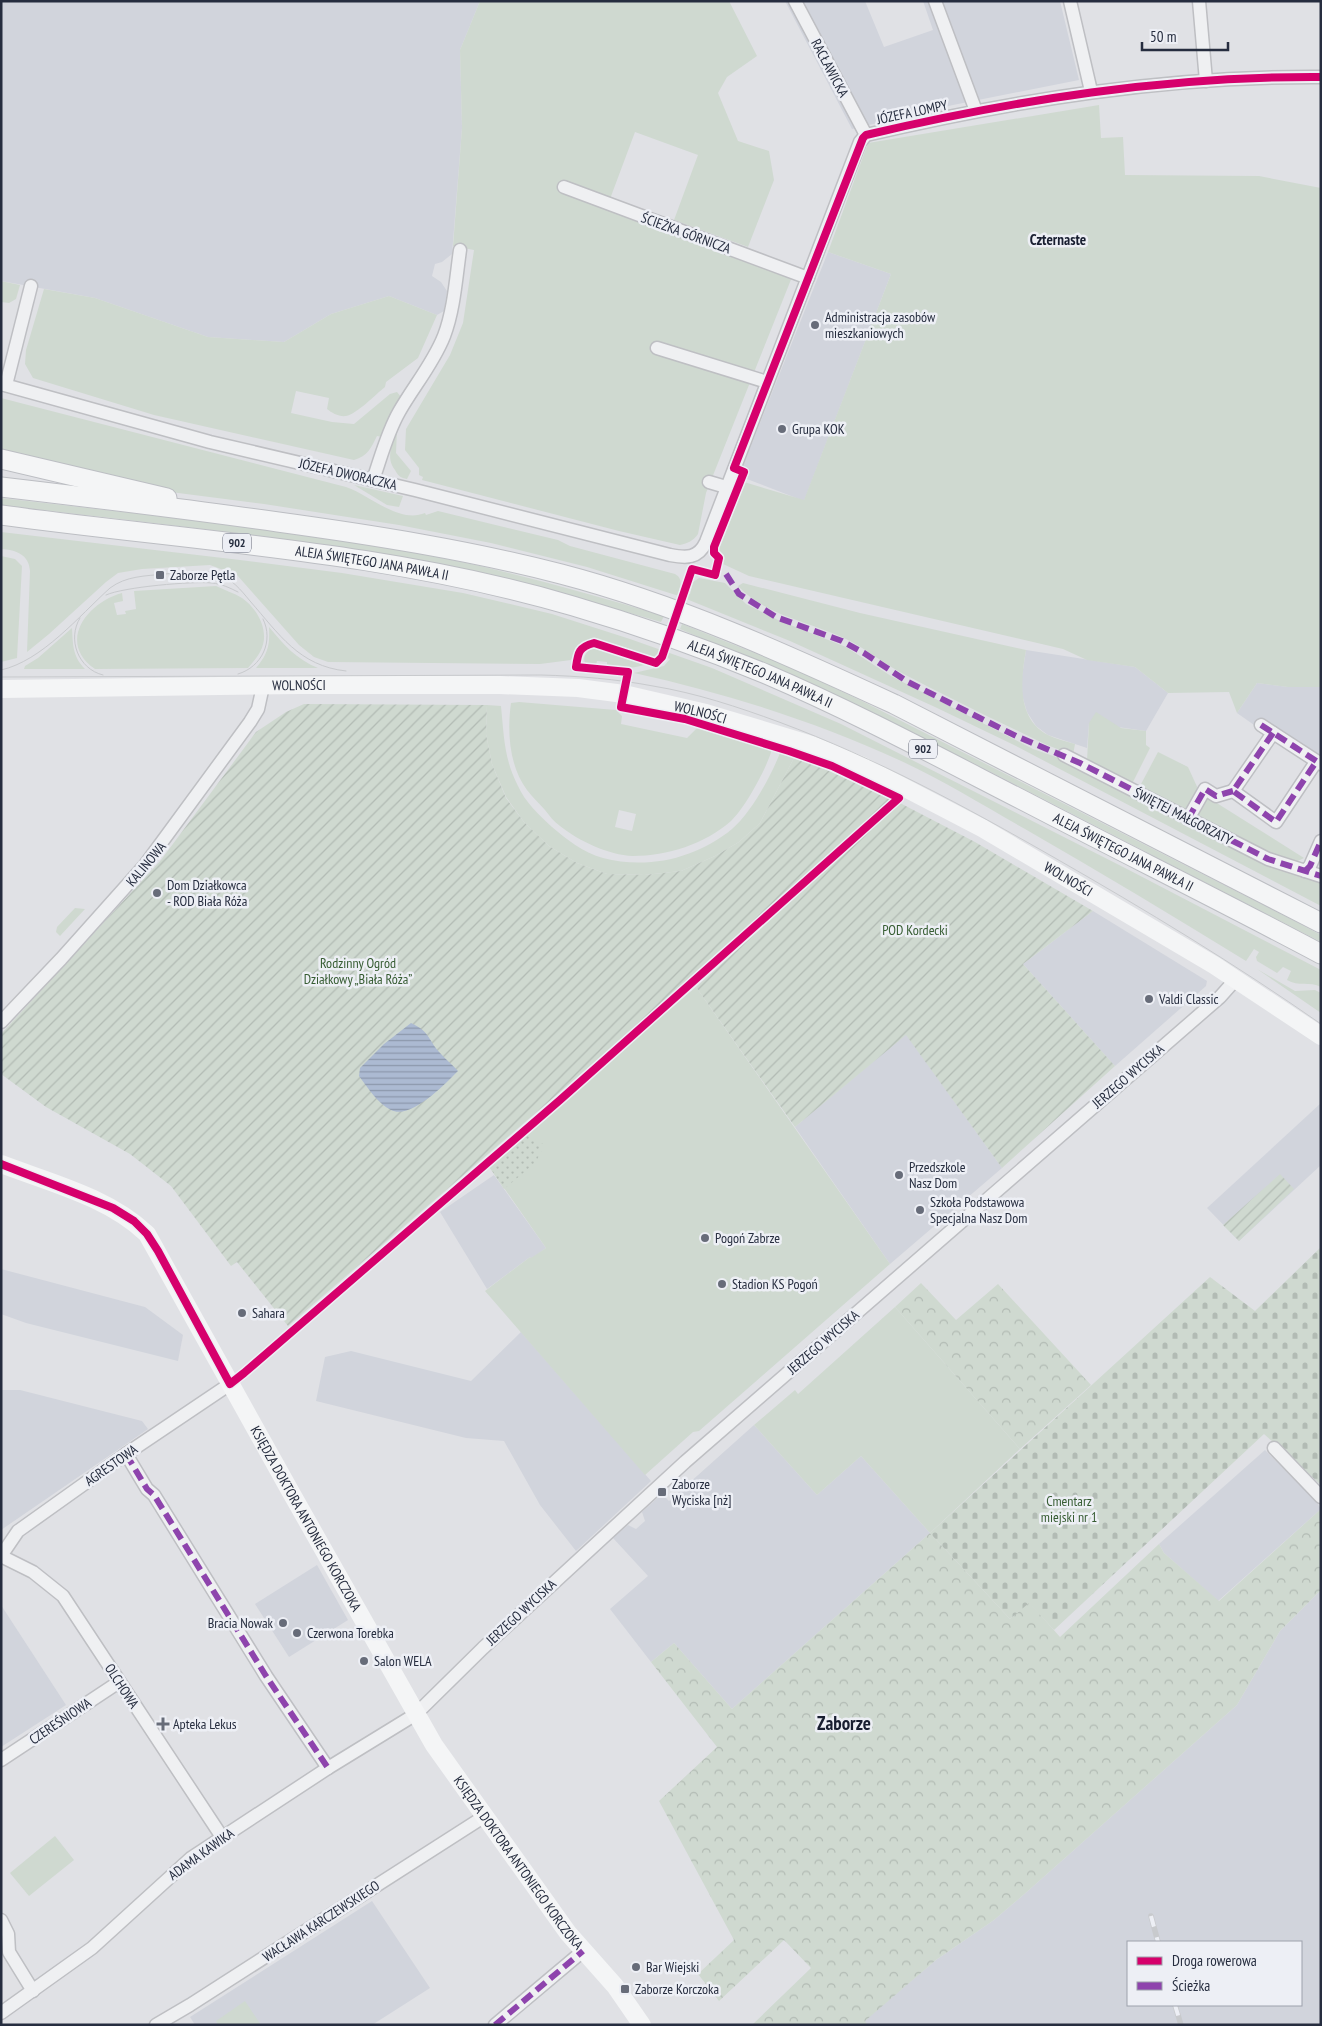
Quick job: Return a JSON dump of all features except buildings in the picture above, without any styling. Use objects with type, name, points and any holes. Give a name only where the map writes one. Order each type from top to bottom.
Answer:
[{"type":"main road","points":[[1,459],[153,494],[228,515]]},
{"type":"main road","name":"ALEJA ŚWIĘTEGO JANA PAWŁA II","points":[[1,487],[379,536],[496,558],[571,577],[691,616],[832,675],[894,704],[1321,921]]},
{"type":"main road","name":"ALEJA ŚWIĘTEGO JANA PAWŁA II","points":[[1,515],[240,543],[419,570],[506,588],[570,605],[690,644],[768,675],[901,738],[1321,954]]},
{"type":"main road","points":[[1,524],[54,522]]},
{"type":"street","name":"RACŁAWICKA","points":[[795,1],[866,135]]},
{"type":"street","points":[[935,1],[976,111]]},
{"type":"street","points":[[1070,1],[1091,91]]},
{"type":"street","points":[[1198,1],[1206,81]]},
{"type":"street","name":"JÓZEFA LOMPY","points":[[696,555],[706,542],[860,142],[866,135],[976,111],[1091,91],[1152,84],[1321,77]]},
{"type":"street","name":"ŚCIEŻKA GÓRNICZA","points":[[564,188],[808,278]]},
{"type":"street","points":[[374,480],[385,442],[397,414],[427,369],[444,337],[449,320],[460,250]]},
{"type":"street","points":[[4,384],[31,286]]},
{"type":"street","points":[[657,348],[767,382]]},
{"type":"street","name":"JÓZEFA DWORACZKA","points":[[4,384],[210,442],[374,480],[670,555],[684,557],[696,555]]},
{"type":"street","points":[[709,482],[726,487]]},
{"type":"street","name":"WOLNOŚCI","points":[[1,689],[500,685],[578,688],[640,697],[742,723],[820,748],[861,765],[945,808],[1098,895],[1236,979],[1321,1036]]},
{"type":"street","name":"KALINOWA","points":[[1,1022],[61,959],[156,852],[250,722],[258,709],[263,686]]},
{"type":"street","points":[[1233,791],[1276,822],[1319,763],[1261,724]]},
{"type":"street","points":[[1188,818],[1205,789],[1216,796],[1233,791],[1273,733]]},
{"type":"street","name":"ŚWIĘTEJ MAŁGORZATY","points":[[1064,755],[1268,859],[1321,876]]},
{"type":"street","points":[[1305,871],[1310,866],[1321,841]]},
{"type":"street","name":"JERZEGO WYCISKA","points":[[416,1714],[490,1641],[679,1467],[1225,992],[1236,979]]},
{"type":"street","name":"KSIĘDZA DOKTORA ANTONIEGO KORCZOKA","points":[[1,1164],[113,1208],[134,1221],[147,1234],[438,1751],[568,1933],[615,1986],[642,2025]]},
{"type":"street","name":"AGRESTOWA","points":[[1,1556],[18,1531],[126,1454],[230,1384]]},
{"type":"street","points":[[1274,1448],[1321,1497]]},
{"type":"street","points":[[126,1454],[267,1679],[328,1768]]},
{"type":"street","name":"OLCHOWA","points":[[1,1556],[32,1572],[63,1596],[222,1837]]},
{"type":"street","name":"CZEREŚNIOWA","points":[[1,1760],[119,1682]]},
{"type":"street","name":"ADAMA KAWIKA","points":[[1,2013],[92,1948],[191,1858],[328,1768],[416,1714]]},
{"type":"street","name":"WACŁAWA KARCZEWSKIEGO","points":[[156,2025],[485,1816]]},
{"type":"street","points":[[1,1920],[8,1934],[9,1952],[34,1991]]},
{"type":"street","points":[[494,2025],[583,1951]]},
{"type":"shaded area","points":[[1,1],[480,1],[460,50],[462,128],[452,254],[442,262],[435,264],[432,276],[441,282],[447,291],[444,311],[437,315],[389,296],[331,314],[284,342],[208,337],[95,298],[1,281]]},
{"type":"shaded area","points":[[785,1],[865,1],[884,47],[933,30],[923,1],[1060,1],[1079,80],[953,105],[852,129]]},
{"type":"shaded area","points":[[828,252],[891,274],[804,501],[739,476]]},
{"type":"shaded area","points":[[1026,650],[1135,667],[1168,693],[1146,731],[1089,723],[1087,748],[1048,735],[1036,726],[1027,712],[1022,695],[1022,676]]},
{"type":"shaded area","points":[[1257,683],[1288,687],[1321,687],[1321,759],[1264,732],[1237,713]]},
{"type":"shaded area","points":[[1093,911],[1207,981],[1206,986],[1115,1066],[1023,964]]},
{"type":"shaded area","points":[[906,1034],[1002,1168],[890,1264],[795,1127]]},
{"type":"shaded area","points":[[1321,1103],[1321,1165],[1239,1241],[1207,1208]]},
{"type":"shaded area","points":[[494,1175],[546,1248],[531,1259],[530,1257],[487,1289],[440,1212]]},
{"type":"shaded area","points":[[1,1269],[145,1307],[183,1335],[178,1361],[26,1323],[1,1314]]},
{"type":"shaded area","points":[[521,1332],[651,1481],[576,1551],[540,1505],[504,1441],[466,1438],[316,1401],[325,1357],[351,1351],[471,1381]]},
{"type":"shaded area","points":[[1,1390],[20,1390],[142,1421],[148,1429],[1,1530]]},
{"type":"shaded area","points":[[754,1425],[817,1495],[861,1456],[930,1533],[732,1709],[674,1643],[651,1662],[610,1609],[648,1576],[613,1538],[628,1525],[636,1529],[645,1521],[642,1512],[662,1494],[669,1501]]},
{"type":"shaded area","points":[[1265,1450],[1316,1501],[1321,1509],[1218,1601],[1164,1553],[1159,1544]]},
{"type":"shaded area","points":[[317,1565],[348,1620],[289,1657],[255,1604]]},
{"type":"shaded area","points":[[1321,1590],[1321,2025],[868,2025],[864,2021],[936,1960],[994,1920],[1237,1705],[1280,1631]]},
{"type":"shaded area","points":[[1,1605],[66,1705],[1,1747]]},
{"type":"shaded area","points":[[372,1901],[430,1988],[372,2025],[195,2025],[190,2017]]},
{"type":"green space","points":[[480,1],[729,1],[757,56],[727,77],[718,93],[738,141],[769,151],[774,180],[748,247],[674,220],[698,155],[635,132],[607,207],[792,277],[706,493],[698,534],[692,540],[680,545],[422,480],[423,477],[419,475],[419,468],[405,450],[406,429],[450,355],[463,323],[474,250],[453,246],[462,128],[460,50]]},
{"type":"green space","points":[[1099,105],[1101,138],[1123,137],[1125,175],[1259,176],[1321,188],[1321,687],[1288,687],[1257,683],[1237,713],[1229,692],[1168,693],[1135,667],[1087,660],[1063,649],[749,576],[723,564],[724,556],[718,553],[744,482],[804,500],[891,274],[828,252],[868,143]]},
{"type":"green space","points":[[1,281],[20,285],[16,299],[9,303],[1,302]]},
{"type":"green space","points":[[44,289],[95,298],[208,337],[284,342],[331,314],[389,296],[437,315],[418,358],[386,382],[385,387],[361,408],[350,414],[341,416],[327,409],[329,398],[296,391],[291,413],[332,422],[354,424],[390,394],[397,392],[401,397],[382,437],[377,436],[366,454],[354,460],[154,415],[33,378],[25,364],[26,350]]},
{"type":"green space","points":[[1,398],[346,487],[395,512],[405,515],[425,513],[426,515],[438,511],[558,540],[570,546],[675,574],[679,577],[680,581],[679,591],[690,594],[693,582],[699,578],[725,583],[746,604],[778,620],[846,647],[891,676],[1033,749],[1062,759],[1321,881],[1321,906],[1014,745],[790,641],[679,596],[587,567],[491,543],[399,525],[264,504],[155,490],[1,455]]},
{"type":"green space","points":[[397,429],[396,453],[411,471],[407,479],[399,475],[392,465],[390,455]]},
{"type":"green space","points":[[354,485],[403,496],[399,507],[387,505]]},
{"type":"green space","points":[[1,498],[227,524],[396,549],[506,572],[664,616],[661,622],[518,582],[378,553],[1,505]]},
{"type":"green space","points":[[1,532],[342,573],[463,593],[552,614],[630,639],[712,668],[841,724],[1321,970],[1321,987],[1287,980],[1291,971],[1283,967],[1277,973],[1257,961],[1256,957],[1259,952],[1254,949],[1246,961],[1053,845],[899,760],[835,733],[769,709],[634,673],[664,666],[670,659],[657,654],[656,657],[648,659],[594,640],[583,641],[571,660],[540,664],[328,662],[314,657],[299,645],[237,575],[210,565],[142,569],[118,573],[27,652],[29,566],[25,557],[21,554],[1,549]]},
{"type":"green space","points":[[1,556],[15,559],[22,566],[17,658],[1,662]]},
{"type":"green space","points":[[743,583],[860,613],[1026,650],[1022,685],[1023,697],[1030,719],[1048,735],[1075,744],[1073,755],[1047,745],[935,690],[898,671],[846,639],[762,605],[738,586]]},
{"type":"green space","points":[[216,586],[242,598],[253,608],[261,622],[264,637],[263,645],[248,668],[95,669],[84,658],[78,647],[77,635],[81,624],[88,614],[109,598],[122,593],[123,601],[114,603],[117,615],[126,614],[125,611],[136,609],[134,591]]},
{"type":"green space","points":[[682,624],[790,667],[862,701],[1285,916],[1321,935],[1321,942],[987,770],[834,695],[680,629]]},
{"type":"green space","points":[[269,627],[291,651],[318,668],[256,668],[267,649]]},
{"type":"green space","points":[[72,628],[75,654],[85,669],[24,669],[25,666],[38,658]]},
{"type":"green space","points":[[595,647],[600,647],[645,663],[644,665],[626,668],[607,666],[607,662],[597,661],[596,665],[585,663],[586,653]]},
{"type":"green space","points":[[519,702],[616,710],[622,716],[621,724],[687,738],[698,727],[772,749],[749,798],[737,815],[721,829],[698,842],[672,851],[659,854],[623,855],[594,846],[568,832],[554,820],[527,790],[516,770],[513,759],[509,725],[511,703]],"holes":[[[619,810],[636,814],[632,831],[615,827]]]},
{"type":"green space","name":"Rodzinny Ogród Działkowy „Biała Róża”","points":[[304,704],[487,705],[486,734],[492,764],[506,798],[524,822],[549,846],[577,863],[607,874],[645,875],[681,871],[715,856],[739,842],[760,823],[795,756],[892,799],[889,804],[689,981],[288,1326],[237,1262],[231,1266],[171,1186],[130,1154],[46,1107],[1,1074],[1,1034],[161,860],[256,732],[286,712]]},
{"type":"green space","points":[[487,705],[501,706],[505,747],[513,776],[524,797],[533,808],[557,832],[582,849],[596,856],[620,861],[637,863],[671,859],[688,854],[718,839],[732,829],[746,814],[766,783],[780,753],[784,752],[795,756],[760,823],[739,842],[715,856],[681,871],[645,875],[607,874],[577,863],[549,846],[524,822],[506,797],[492,764],[486,734]]},
{"type":"green space","points":[[1096,712],[1121,728],[1146,731],[1146,745],[1150,748],[1133,782],[1130,783],[1087,761],[1089,723]]},
{"type":"green space","points":[[1158,752],[1188,767],[1199,791],[1192,806],[1185,812],[1142,789],[1140,786]]},
{"type":"green space","points":[[1204,795],[1304,858],[1296,862],[1268,854],[1196,817]]},
{"type":"green space","name":"POD Kordecki","points":[[900,803],[975,842],[1093,911],[1023,964],[1115,1066],[1002,1168],[906,1035],[795,1127],[696,987]]},
{"type":"green space","points":[[75,908],[85,909],[60,936],[56,932],[57,927]]},
{"type":"green space","points":[[1257,969],[1295,991],[1315,990],[1321,993],[1321,1013]]},
{"type":"green space","name":"Pogoń Zabrze","points":[[696,987],[890,1264],[699,1431],[693,1432],[645,1475],[485,1291],[530,1257],[546,1248],[488,1165],[555,1107],[560,1106],[568,1099],[570,1094]]},
{"type":"green space","points":[[524,1134],[545,1145],[535,1163],[504,1189],[488,1165]]},
{"type":"green space","points":[[1280,1174],[1294,1189],[1239,1241],[1223,1225]]},
{"type":"green space","name":"Cmentarz miejski nr 1","points":[[1321,1247],[1321,1485],[1264,1434],[1054,1630],[1029,1603],[1010,1619],[930,1533],[1210,1277],[1255,1311]]},
{"type":"green space","points":[[921,1283],[956,1320],[998,1284],[1091,1385],[1020,1449],[895,1307]]},
{"type":"green space","points":[[895,1307],[1020,1449],[930,1533],[861,1456],[817,1495],[754,1425],[795,1390],[798,1394]]},
{"type":"green space","points":[[1321,1509],[1321,1590],[1280,1631],[1237,1705],[994,1920],[936,1960],[865,2021],[868,2025],[752,2025],[811,1968],[784,1940],[719,2001],[698,1974],[734,1940],[659,1801],[717,1747],[651,1662],[674,1643],[732,1709],[930,1533],[1010,1619],[1029,1602],[1060,1637],[1159,1544],[1164,1553],[1219,1601]]},
{"type":"green space","points":[[55,1836],[74,1860],[29,1896],[10,1873]]},
{"type":"green space","points":[[245,2001],[261,2025],[218,2025],[216,2021]]},
{"type":"water","points":[[411,1023],[426,1033],[437,1049],[458,1071],[427,1099],[408,1110],[399,1112],[391,1110],[378,1100],[359,1076],[360,1068],[384,1044]]},
{"type":"tram line","points":[[1,670],[16,665],[45,647],[116,584],[143,576],[199,571],[212,572],[232,582],[281,636],[303,655],[315,663],[346,671]]},
{"type":"tram line","points":[[106,595],[142,587],[203,583],[219,584],[238,592]]},
{"type":"tram line","points":[[80,618],[76,626],[75,635],[77,652],[87,667],[103,675]]},
{"type":"tram line","points":[[238,674],[254,666],[264,652],[267,636],[263,619]]},
{"type":"tram line","points":[[1,677],[541,675],[625,681],[701,697],[748,711],[816,736],[920,784],[1055,858],[1156,918],[1256,980],[1321,1024]]},
{"type":"railway","points":[[1151,1916],[1158,1941]]},
{"type":"railway","points":[[1175,2006],[1181,2025]]},
{"type":"marked path","points":[[726,574],[739,594],[776,617],[842,641],[908,682],[1016,736],[1080,763],[1268,859],[1321,876]]},
{"type":"marked path","points":[[1261,725],[1321,764]]},
{"type":"marked path","points":[[1273,733],[1233,791],[1276,822],[1316,762]]},
{"type":"marked path","points":[[1188,819],[1205,789],[1216,796],[1233,791]]},
{"type":"marked path","points":[[1305,871],[1310,866],[1321,841]]},
{"type":"marked path","points":[[126,1454],[147,1489],[154,1495],[266,1676],[328,1768]]},
{"type":"marked path","points":[[495,2025],[583,1951]]},
{"type":"cycle path","points":[[1,1164],[113,1208],[134,1221],[147,1234],[158,1251],[230,1384],[244,1373],[560,1100],[899,798],[832,766],[789,751],[685,719],[621,707],[628,672],[576,667],[582,648],[594,643],[656,663],[662,657],[692,569],[715,575],[719,558],[714,553],[714,547],[744,472],[734,468],[863,138],[866,135],[922,122],[1091,92],[1205,81],[1321,77]]},
{"type":"place","name":"Administracja zasobów mieszkaniowych","points":[[815,325]]},
{"type":"place","name":"Grupa KOK","points":[[782,429]]},
{"type":"place","name":"Zaborze Pętla","points":[[160,575]]},
{"type":"place","name":"Dom Działkowca - ROD Biała Róża","points":[[157,893]]},
{"type":"place","name":"Valdi Classic","points":[[1149,999]]},
{"type":"place","name":"Przedszkole Nasz Dom","points":[[899,1175]]},
{"type":"place","name":"Szkoła Podstawowa Specjalna Nasz Dom","points":[[920,1210]]},
{"type":"place","name":"Pogoń Zabrze","points":[[705,1238]]},
{"type":"place","name":"Stadion KS Pogoń","points":[[722,1284]]},
{"type":"place","name":"Sahara","points":[[242,1313]]},
{"type":"place","name":"Zaborze Wyciska [nż]","points":[[662,1492]]},
{"type":"place","name":"Bracia Nowak","points":[[283,1623]]},
{"type":"place","name":"Czerwona Torebka","points":[[297,1633]]},
{"type":"place","name":"Salon WELA","points":[[364,1661]]},
{"type":"place","name":"Apteka Lekus","points":[[163,1724]]},
{"type":"place","name":"Bar Wiejski","points":[[636,1967]]},
{"type":"place","name":"Zaborze Korczoka","points":[[625,1989]]},
{"type":"district","name":"Czternaste","points":[[1058,240]]},
{"type":"district","name":"Zaborze","points":[[844,1723]]}]
